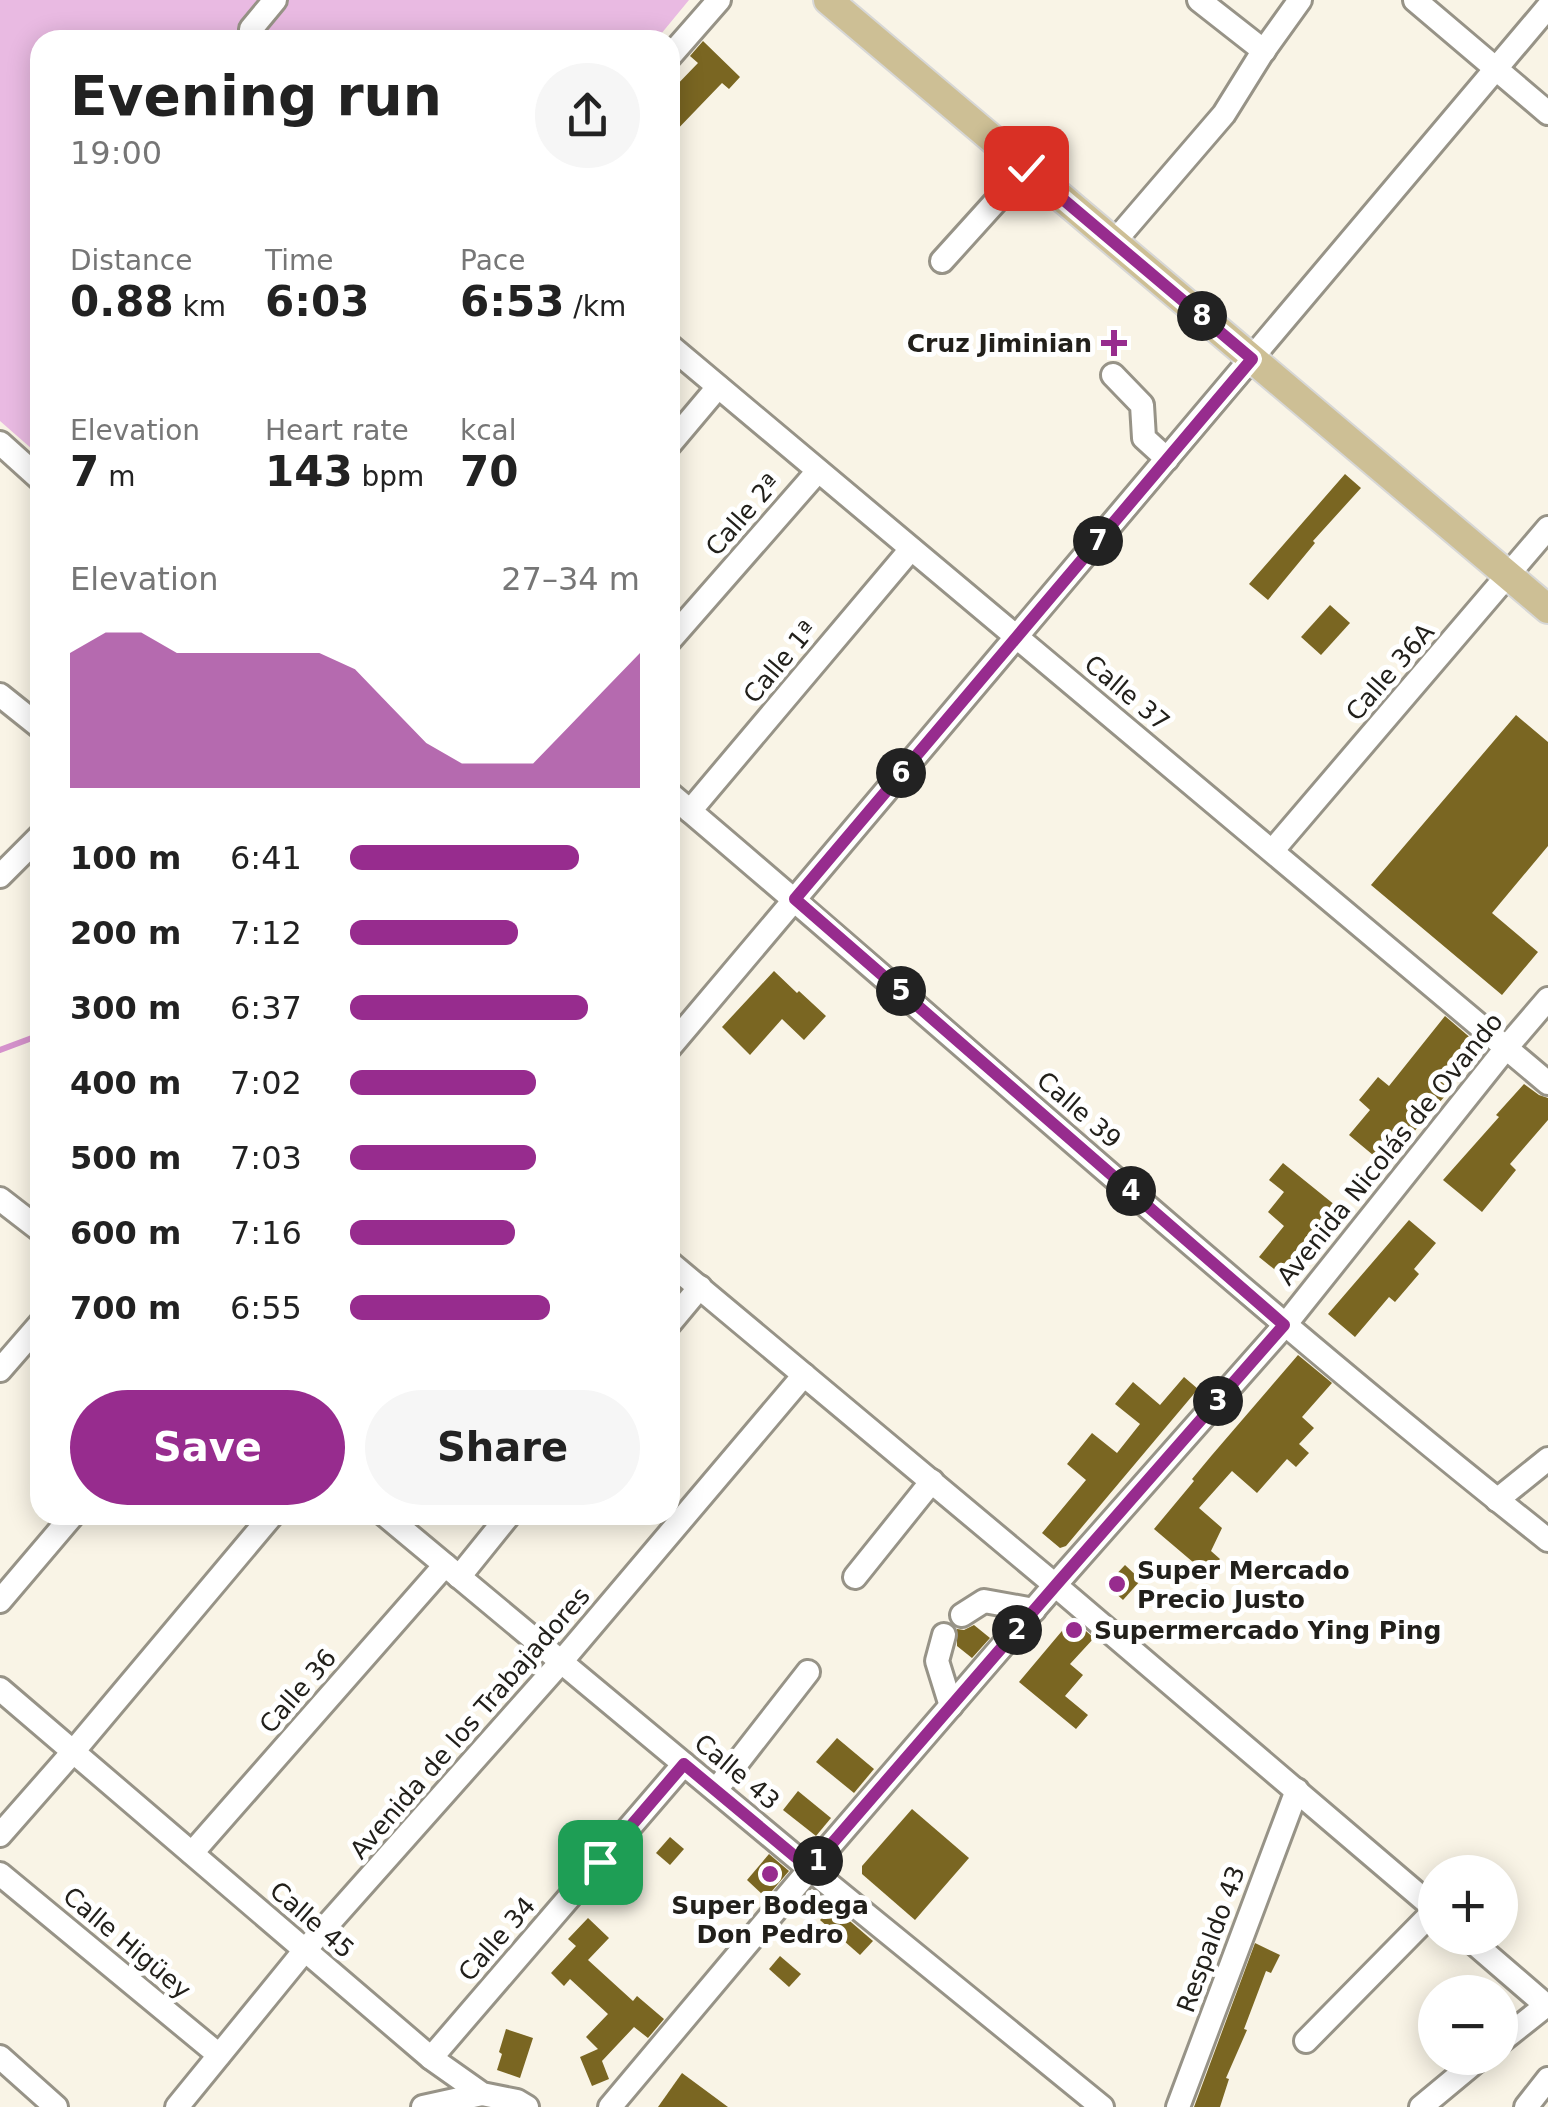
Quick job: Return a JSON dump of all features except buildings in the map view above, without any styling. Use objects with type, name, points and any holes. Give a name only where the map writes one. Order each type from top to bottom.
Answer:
[{"type":"main road","points":[[828,0],[1548,609]]},
{"type":"street","points":[[252,29],[275,0]]},
{"type":"street","points":[[680,45],[719,0]]},
{"type":"street","points":[[1199,0],[1264,50]]},
{"type":"street","points":[[1114,242],[1224,114],[1300,0]]},
{"type":"street","points":[[1415,0],[1548,113]]},
{"type":"street","points":[[680,1029],[795,899],[1548,7]]},
{"type":"street","points":[[942,261],[1026,168]]},
{"type":"street","name":"Calle 37","points":[[680,355],[1548,1083]]},
{"type":"street","points":[[1113,375],[1142,405],[1144,438],[1167,459]]},
{"type":"street","points":[[680,432],[718,387]]},
{"type":"street","points":[[0,443],[30,470]]},
{"type":"street","name":"Calle 2ª","points":[[680,629],[818,471]]},
{"type":"street","name":"Calle 36A","points":[[1273,850],[1548,528]]},
{"type":"street","name":"Calle 1ª","points":[[690,811],[911,549]]},
{"type":"street","points":[[0,695],[30,718]]},
{"type":"street","name":"Calle 39","points":[[680,802],[1284,1325],[1548,1540]]},
{"type":"street","points":[[0,876],[30,846]]},
{"type":"street","name":"Avenida Nicolás de Ovando","points":[[610,2107],[810,1869],[1284,1325],[1548,999]]},
{"type":"street","points":[[0,1198],[30,1222]]},
{"type":"street","points":[[680,1271],[1418,1895]]},
{"type":"street","points":[[680,1311],[700,1288]]},
{"type":"street","points":[[0,1370],[30,1336]]},
{"type":"street","name":"Avenida de los Trabajadores","points":[[680,1522],[804,1375]]},
{"type":"street","points":[[1497,1500],[1548,1459]]},
{"type":"street","points":[[855,1577],[932,1481]]},
{"type":"street","points":[[0,1601],[64,1525]]},
{"type":"street","points":[[0,1835],[264,1525]]},
{"type":"street","name":"Calle 43","points":[[397,1525],[1102,2107]]},
{"type":"street","name":"Calle 36","points":[[192,1854],[499,1525]]},
{"type":"street","name":"Avenida de los Trabajadores","points":[[176,2107],[305,1950],[562,1662],[678,1525]]},
{"type":"street","points":[[962,1615],[984,1601],[1034,1610]]},
{"type":"street","points":[[944,1635],[937,1661],[951,1706]]},
{"type":"street","points":[[716,1790],[808,1672]]},
{"type":"street","name":"Calle 45","points":[[0,1689],[431,2058],[482,2094],[527,2107]]},
{"type":"street","name":"Calle 34","points":[[431,2058],[684,1764]]},
{"type":"street","name":"Respaldo 43","points":[[1178,2107],[1298,1790]]},
{"type":"street","name":"Calle Higüey","points":[[0,1874],[218,2054]]},
{"type":"street","points":[[1306,2041],[1418,1927]]},
{"type":"street","points":[[1488,1955],[1547,2005],[1518,2028]]},
{"type":"street","points":[[0,2057],[56,2107]]},
{"type":"street","points":[[1420,2107],[1459,2075]]},
{"type":"street","points":[[1526,2107],[1548,2079]]},
{"type":"street","points":[[424,2107],[482,2094]]},
{"type":"shaded area","points":[[0,0],[689,0],[664,30],[30,30],[30,447],[0,421]]},
{"type":"waterway","points":[[0,1050],[30,1039]]},
{"type":"place","name":"Cruz Jiminian","points":[[1114,343]]},
{"type":"place","name":"Super Mercado Precio Justo","points":[[1117,1584]]},
{"type":"place","name":"Supermercado Ying Ping","points":[[1074,1630]]},
{"type":"place","name":"Super Bodega Don Pedro","points":[[770,1874]]},
{"type":"route","points":[[600,1862],[684,1764],[810,1869],[1284,1325],[795,899],[1252,359],[1026,168]]}]
